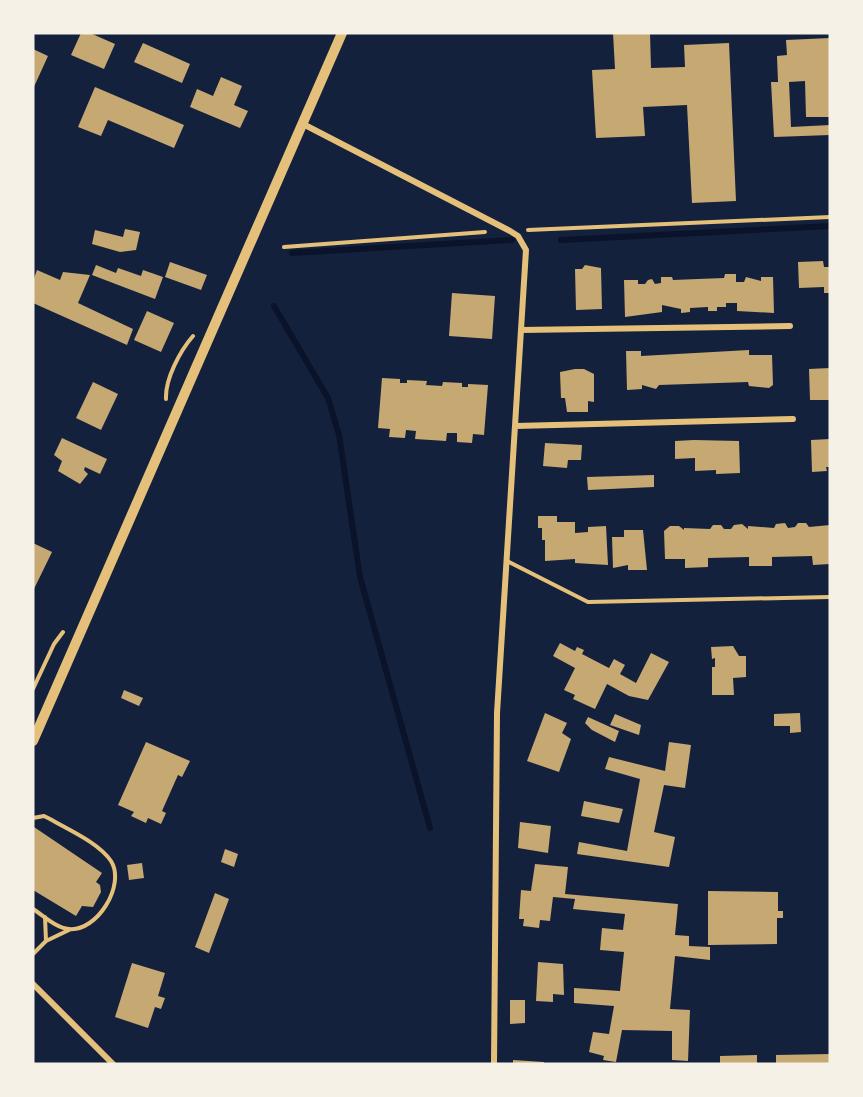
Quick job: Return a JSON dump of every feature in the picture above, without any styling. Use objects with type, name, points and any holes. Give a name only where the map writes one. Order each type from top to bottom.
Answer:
[{"type":"street","points":[[33,741],[342,33]]},
{"type":"street","points":[[303,124],[510,231],[518,236],[526,250],[497,713],[494,805],[494,1064]]},
{"type":"street","points":[[521,330],[790,326]]},
{"type":"street","points":[[515,426],[793,419]]},
{"type":"street","points":[[33,984],[113,1064]]},
{"type":"lane","points":[[506,561],[588,602],[830,597]]},
{"type":"path","points":[[284,247],[510,231],[830,217]]},
{"type":"path","points":[[166,400],[165,389],[185,345],[194,336]]},
{"type":"path","points":[[33,818],[44,816],[103,852],[116,873],[112,891],[94,920],[79,929],[61,927],[33,909]]},
{"type":"path","points":[[45,916],[46,941]]},
{"type":"path","points":[[33,954],[46,941],[70,929]]},
{"type":"building","points":[[81,33],[90,33],[115,44],[104,69],[71,55]]},
{"type":"building","points":[[613,33],[650,33],[651,68],[685,67],[684,45],[729,43],[736,201],[692,203],[687,105],[643,107],[645,136],[596,138],[592,70],[615,69]]},
{"type":"building","points":[[830,38],[830,117],[806,117],[805,81],[789,82],[791,127],[830,125],[830,135],[774,137],[771,82],[778,82],[777,56],[787,55],[786,40]]},
{"type":"building","points":[[143,43],[190,64],[182,83],[134,62]]},
{"type":"building","points":[[33,49],[48,56],[33,89]]},
{"type":"building","points":[[221,77],[242,86],[234,105],[248,111],[240,128],[190,107],[197,89],[213,96]]},
{"type":"building","points":[[95,87],[184,125],[174,148],[108,120],[101,136],[78,127]]},
{"type":"building","points":[[125,229],[140,232],[136,250],[120,252],[92,244],[95,230],[123,237]]},
{"type":"building","points":[[823,261],[824,267],[830,267],[830,293],[824,293],[824,287],[799,288],[798,262]]},
{"type":"building","points":[[170,262],[207,275],[201,290],[165,277]]},
{"type":"building","points":[[96,265],[116,273],[118,268],[141,276],[143,270],[163,277],[155,299],[92,275]]},
{"type":"building","points":[[585,265],[601,268],[602,309],[576,310],[575,269],[582,269]]},
{"type":"building","points":[[37,270],[60,280],[63,272],[90,275],[78,303],[133,329],[127,345],[33,303],[33,281]]},
{"type":"building","points":[[725,274],[736,274],[736,282],[744,282],[746,277],[761,281],[761,277],[773,277],[774,313],[737,311],[737,303],[726,303],[726,307],[717,307],[717,311],[708,311],[708,307],[690,308],[690,312],[681,313],[681,309],[662,305],[662,312],[625,317],[624,280],[638,280],[638,284],[645,284],[652,279],[655,284],[661,283],[661,277],[672,277],[673,280],[724,278]]},
{"type":"building","points":[[452,293],[495,296],[492,339],[449,336]]},
{"type":"building","points":[[147,311],[174,323],[161,352],[134,340]]},
{"type":"building","points":[[749,350],[749,355],[772,355],[773,385],[769,388],[749,386],[748,382],[659,385],[656,389],[642,385],[642,389],[627,390],[626,351],[641,351],[641,356]]},
{"type":"building","points":[[830,368],[829,400],[810,400],[809,369]]},
{"type":"building","points":[[584,369],[594,374],[594,402],[588,401],[588,412],[567,412],[565,398],[561,398],[560,372]]},
{"type":"building","points":[[382,378],[400,379],[400,383],[407,383],[407,380],[427,381],[426,385],[442,386],[443,382],[462,383],[462,387],[468,387],[468,384],[488,385],[484,435],[473,434],[472,443],[457,442],[457,433],[447,433],[446,441],[415,439],[416,431],[406,430],[405,438],[389,437],[390,429],[378,428]]},
{"type":"building","points":[[93,382],[118,394],[101,430],[76,418]]},
{"type":"building","points":[[62,438],[107,459],[100,474],[85,467],[84,470],[88,474],[80,484],[58,471],[62,461],[54,455]]},
{"type":"building","points":[[830,439],[830,467],[826,467],[827,471],[812,472],[811,440]]},
{"type":"building","points":[[675,441],[739,441],[740,473],[716,474],[716,470],[695,471],[695,458],[675,459]]},
{"type":"building","points":[[545,443],[582,445],[581,460],[568,460],[567,468],[543,466]]},
{"type":"building","points":[[654,475],[654,487],[588,490],[587,477]]},
{"type":"building","points":[[538,516],[557,516],[557,522],[575,522],[575,533],[588,532],[588,527],[606,526],[608,565],[575,563],[575,559],[545,561],[545,540],[542,540],[542,528],[538,528]]},
{"type":"building","points":[[785,523],[788,528],[795,527],[798,523],[806,523],[809,527],[830,525],[830,564],[813,565],[812,556],[772,557],[772,566],[749,566],[749,557],[708,558],[708,567],[685,568],[685,559],[665,559],[664,531],[670,526],[679,526],[684,530],[684,528],[710,529],[713,525],[721,525],[724,529],[731,529],[734,525],[742,524],[748,529],[748,526],[774,528],[776,524]]},
{"type":"building","points":[[624,530],[643,530],[647,570],[628,570],[628,565],[613,568],[612,537],[624,537]]},
{"type":"building","points":[[33,543],[52,552],[33,591]]},
{"type":"building","points":[[560,643],[575,651],[577,647],[584,650],[582,654],[609,668],[614,659],[625,665],[620,674],[636,683],[651,653],[669,662],[648,700],[629,696],[607,684],[595,709],[573,699],[575,695],[564,690],[575,668],[553,656]]},
{"type":"building","points":[[733,646],[739,656],[746,656],[746,677],[733,678],[734,695],[712,695],[712,667],[715,667],[715,658],[712,659],[711,647]]},
{"type":"building","points":[[124,690],[143,698],[139,706],[121,698]]},
{"type":"building","points":[[545,713],[567,723],[562,733],[571,739],[559,772],[527,761]]},
{"type":"building","points":[[800,713],[801,732],[790,733],[790,726],[774,726],[774,714]]},
{"type":"building","points":[[615,714],[641,725],[639,735],[610,725]]},
{"type":"building","points":[[588,717],[619,731],[615,742],[592,730],[585,723]]},
{"type":"building","points":[[146,742],[190,761],[182,777],[178,775],[162,811],[166,813],[161,824],[148,818],[146,823],[131,816],[134,812],[118,805]]},
{"type":"building","points":[[669,742],[691,745],[685,788],[664,785],[654,832],[675,837],[669,867],[577,854],[579,842],[627,851],[640,779],[605,769],[609,757],[665,771]]},
{"type":"building","points":[[584,801],[623,809],[619,823],[581,816]]},
{"type":"building","points":[[520,822],[551,826],[548,853],[518,848]]},
{"type":"building","points":[[34,827],[102,873],[96,882],[100,885],[101,892],[93,907],[82,906],[76,916],[33,890]]},
{"type":"building","points":[[225,849],[238,854],[234,867],[221,862]]},
{"type":"building","points":[[142,863],[144,878],[129,880],[127,865]]},
{"type":"building","points":[[535,864],[568,867],[565,894],[678,904],[675,935],[689,936],[689,946],[710,947],[710,960],[675,956],[670,1009],[690,1010],[688,1061],[672,1060],[672,1031],[622,1030],[616,1062],[603,1060],[604,1056],[589,1052],[593,1032],[609,1034],[614,1006],[574,1003],[574,988],[620,991],[624,952],[600,950],[602,928],[623,930],[625,914],[573,909],[575,899],[553,897],[550,921],[540,920],[539,928],[523,926],[524,919],[519,919],[521,890],[531,891]]},
{"type":"building","points":[[708,891],[778,892],[778,911],[783,911],[783,918],[777,918],[777,944],[708,945]]},
{"type":"building","points":[[215,893],[229,899],[209,953],[195,947]]},
{"type":"building","points":[[538,962],[563,964],[564,995],[553,994],[553,1002],[536,1001]]},
{"type":"building","points":[[132,963],[165,973],[158,996],[165,998],[161,1009],[155,1007],[148,1028],[115,1017]]},
{"type":"building","points":[[510,1000],[525,1000],[525,1023],[510,1024]]},
{"type":"building","points":[[830,1054],[830,1064],[776,1064],[776,1055]]},
{"type":"building","points":[[757,1055],[757,1064],[720,1064],[720,1056]]},
{"type":"building","points":[[513,1060],[544,1062],[544,1064],[513,1064]]},
{"type":"waterway","points":[[561,240],[830,226]]},
{"type":"waterway","points":[[292,253],[512,240]]},
{"type":"waterway","points":[[274,306],[328,398],[339,435],[360,577],[430,828]]}]
